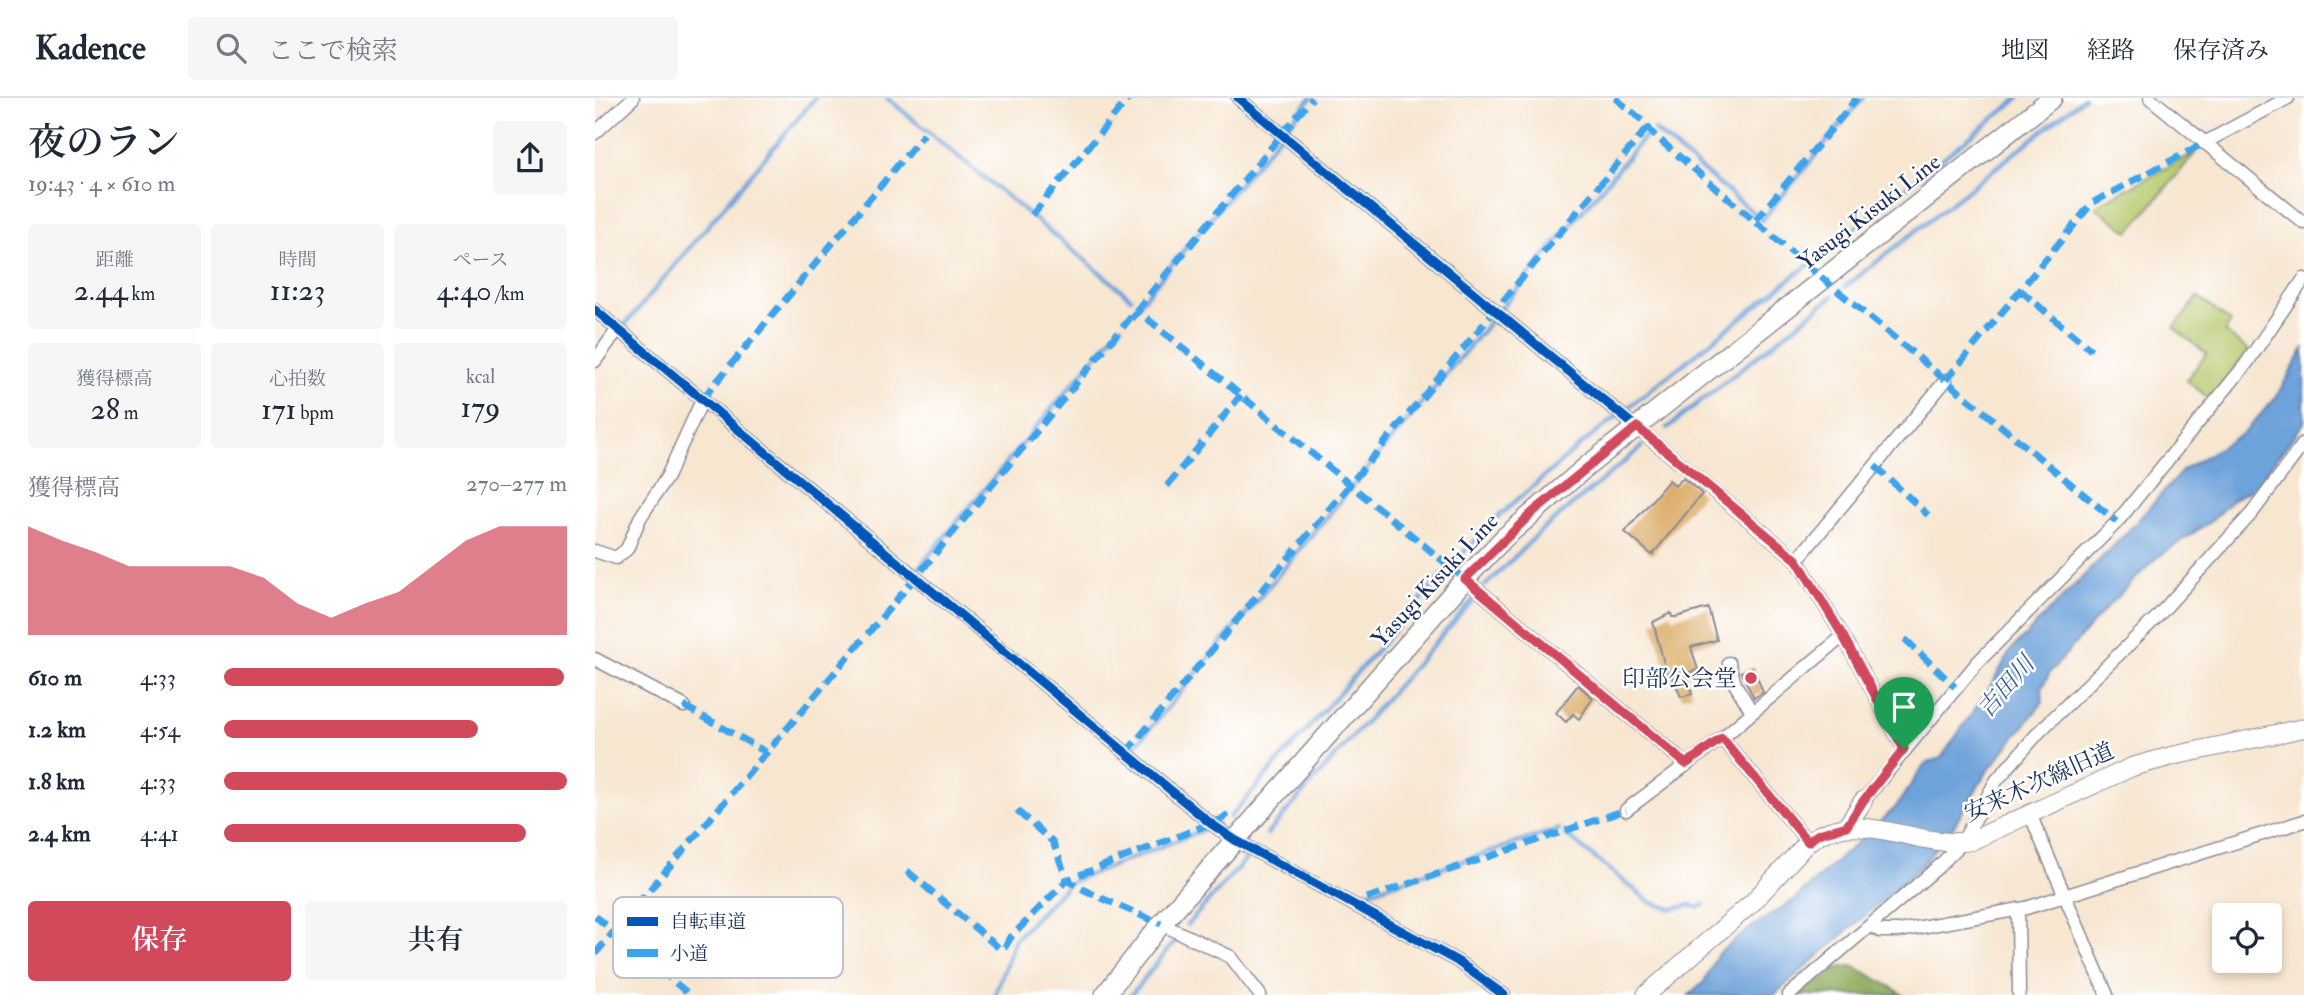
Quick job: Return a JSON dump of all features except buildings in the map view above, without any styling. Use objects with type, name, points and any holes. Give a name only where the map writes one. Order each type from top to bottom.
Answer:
[{"type":"main road","name":"Yasugi Kisuki Line","points":[[1105,995],[1161,924],[1504,538],[1637,427],[2052,98]]},
{"type":"street","points":[[595,133],[633,98]]},
{"type":"street","points":[[1238,98],[1797,560],[1843,636],[1904,749]]},
{"type":"street","points":[[2150,98],[2304,223]]},
{"type":"street","points":[[2204,143],[2288,98]]},
{"type":"street","points":[[1850,826],[1863,801],[1977,663],[2117,523],[2300,296],[2304,279]]},
{"type":"street","points":[[595,310],[1210,823],[1235,840],[1457,961],[1504,995]]},
{"type":"street","points":[[595,361],[618,329]]},
{"type":"street","points":[[1797,560],[1946,380]]},
{"type":"street","points":[[595,551],[611,557],[624,552],[640,518],[667,477],[703,398]]},
{"type":"street","points":[[1789,995],[1938,867],[1996,781],[2039,732],[2156,618],[2243,522],[2304,443]]},
{"type":"street","points":[[1465,579],[1686,764]]},
{"type":"street","points":[[1626,810],[1722,738],[1843,636]]},
{"type":"street","points":[[595,659],[684,706]]},
{"type":"street","points":[[1729,663],[1735,684],[1752,712]]},
{"type":"street","name":"安来木次線旧道","points":[[1646,995],[1753,902],[1818,834],[1850,826],[1955,843],[1981,838],[2132,767],[2304,727]]},
{"type":"street","points":[[1722,738],[1808,842]]},
{"type":"street","points":[[2030,814],[2107,995]]},
{"type":"street","points":[[1871,926],[1880,931],[1899,931],[2018,909],[2304,821]]},
{"type":"street","points":[[2018,909],[2019,995]]},
{"type":"street","points":[[1161,924],[1231,957],[1260,995]]},
{"type":"green space","points":[[2196,152],[2129,232],[2097,208],[2097,205],[2104,201]]},
{"type":"green space","points":[[2198,297],[2231,322],[2225,332],[2249,351],[2210,399],[2186,380],[2207,354],[2174,328]]},
{"type":"green space","points":[[1852,966],[1903,995],[1797,995],[1838,968]]},
{"type":"water","name":"吉田川","points":[[2304,349],[2304,423],[2253,489],[2233,499],[2211,521],[2155,559],[2108,606],[2050,672],[2042,688],[2043,702],[1987,772],[1955,824],[1920,867],[1774,995],[1689,995],[1704,982],[1717,955],[1750,928],[1794,900],[1895,808],[1925,764],[1941,758],[1990,687],[2011,650],[2132,527],[2183,470],[2245,432],[2276,397]]},
{"type":"waterway","points":[[624,326],[815,98]]},
{"type":"waterway","points":[[887,98],[1131,298]]},
{"type":"waterway","points":[[1139,304],[1311,98]]},
{"type":"waterway","points":[[1654,130],[1762,220],[1863,98]]},
{"type":"waterway","points":[[1230,817],[1456,560],[1500,515],[1577,448],[2019,98]]},
{"type":"waterway","points":[[1845,287],[2084,98]]},
{"type":"waterway","points":[[1132,750],[1646,135]]},
{"type":"waterway","points":[[1667,428],[1833,296]]},
{"type":"waterway","points":[[917,570],[1121,326]]},
{"type":"waterway","points":[[1485,586],[1541,531],[1642,447]]},
{"type":"waterway","points":[[1267,834],[1473,600]]},
{"type":"waterway","points":[[995,995],[1015,939],[1069,883],[1206,829]]},
{"type":"waterway","points":[[1354,897],[1559,829]]},
{"type":"waterway","points":[[1565,834],[1650,902],[1671,909],[1691,905],[1698,908],[1704,905]]},
{"type":"waterway","points":[[1187,925],[1249,856]]},
{"type":"waterway","points":[[1131,995],[1179,936]]},
{"type":"marked path","points":[[1032,215],[1129,98]]},
{"type":"marked path","points":[[644,897],[916,577],[1312,98]]},
{"type":"marked path","points":[[1615,98],[1643,121],[1653,134],[1810,268],[2117,522]]},
{"type":"marked path","points":[[1756,220],[1857,98]]},
{"type":"marked path","points":[[1126,753],[1648,127]]},
{"type":"marked path","points":[[703,398],[924,134]]},
{"type":"marked path","points":[[1946,380],[2092,203],[2204,143]]},
{"type":"marked path","points":[[2020,290],[2091,350]]},
{"type":"marked path","points":[[1132,319],[1138,311],[1465,579]]},
{"type":"marked path","points":[[1167,486],[1241,395]]},
{"type":"marked path","points":[[1875,466],[1928,515]]},
{"type":"marked path","points":[[1905,639],[1955,687]]},
{"type":"marked path","points":[[684,706],[766,752]]},
{"type":"marked path","points":[[1367,898],[1626,810]]},
{"type":"marked path","points":[[1017,811],[1053,842],[1067,880],[1161,924]]},
{"type":"marked path","points":[[907,871],[999,948],[1005,947],[1011,937],[1067,880],[1222,819],[1232,811]]},
{"type":"marked path","points":[[595,916],[613,931]]},
{"type":"marked path","points":[[595,954],[613,933]]},
{"type":"marked path","points":[[670,978],[690,995]]},
{"type":"cycle path","points":[[1238,98],[1797,560],[1843,636],[1904,749]]},
{"type":"cycle path","points":[[595,310],[1210,823],[1235,840],[1457,961],[1504,995]]},
{"type":"place","name":"印部公会堂","points":[[1751,678]]},
{"type":"route","points":[[1637,427],[1797,560],[1843,636],[1904,749],[1847,826],[1818,834],[1808,842],[1722,738],[1686,764],[1465,579],[1533,512],[1637,427]]}]
